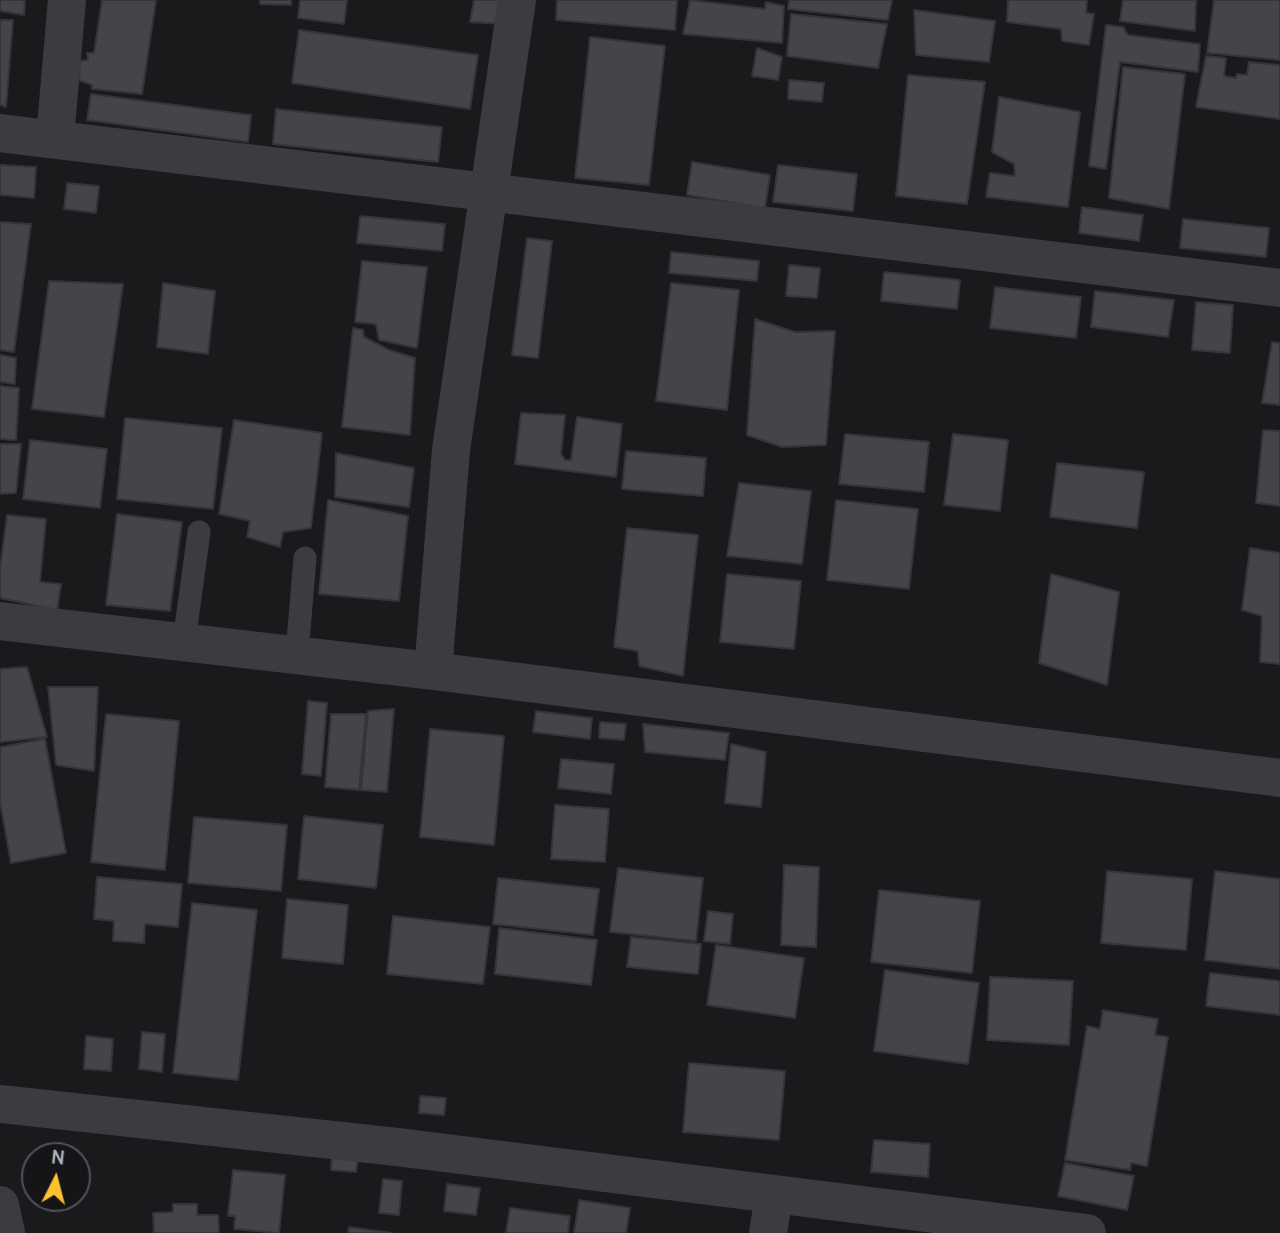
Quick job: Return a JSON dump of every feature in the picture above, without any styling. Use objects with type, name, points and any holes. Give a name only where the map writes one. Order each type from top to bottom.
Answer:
[{"type":"street","points":[[55,138],[67,0]]},
{"type":"street","points":[[433,671],[451,450],[517,0]]},
{"type":"street","points":[[0,133],[1280,288]]},
{"type":"street","points":[[0,621],[297,654],[1280,778]]},
{"type":"street","points":[[0,1104],[397,1147],[1033,1230],[1087,1233]]},
{"type":"street","points":[[768,1233],[774,1195]]},
{"type":"street","points":[[0,1205],[6,1233]]},
{"type":"lane","points":[[184,642],[199,532]]},
{"type":"lane","points":[[297,654],[305,558]]},
{"type":"building","points":[[0,0],[25,0],[24,15],[0,11]]},
{"type":"building","points":[[102,0],[156,0],[142,94],[92,89],[92,85],[79,80],[80,61],[88,60],[87,53],[94,53]]},
{"type":"building","points":[[260,0],[291,0],[291,5],[260,4]]},
{"type":"building","points":[[300,0],[347,0],[344,24],[298,18]]},
{"type":"building","points":[[474,0],[500,0],[504,24],[470,22]]},
{"type":"building","points":[[557,0],[677,0],[675,30],[556,20]]},
{"type":"building","points":[[690,0],[765,9],[766,2],[784,6],[782,43],[683,34]]},
{"type":"building","points":[[789,0],[892,0],[888,20],[788,9]]},
{"type":"building","points":[[1008,0],[1087,0],[1086,13],[1094,14],[1089,45],[1062,41],[1061,29],[1007,22]]},
{"type":"building","points":[[1123,0],[1196,0],[1195,31],[1120,21]]},
{"type":"building","points":[[1214,0],[1280,0],[1280,60],[1207,53]]},
{"type":"building","points":[[914,10],[995,21],[989,62],[916,55]]},
{"type":"building","points":[[791,14],[887,24],[878,68],[787,56]]},
{"type":"building","points":[[0,20],[13,20],[6,107],[0,105]]},
{"type":"building","points":[[1106,25],[1123,27],[1128,35],[1200,44],[1198,72],[1120,62],[1106,169],[1089,166]]},
{"type":"building","points":[[299,30],[478,55],[470,109],[292,83]]},
{"type":"building","points":[[590,37],[665,46],[649,185],[575,178]]},
{"type":"building","points":[[757,48],[782,57],[778,80],[752,76]]},
{"type":"building","points":[[1206,56],[1226,58],[1224,76],[1236,78],[1237,74],[1247,75],[1249,62],[1280,65],[1280,119],[1196,107]]},
{"type":"building","points":[[1123,67],[1185,74],[1169,209],[1109,198]]},
{"type":"building","points":[[908,75],[985,82],[967,204],[896,196]]},
{"type":"building","points":[[789,80],[824,83],[822,102],[788,99]]},
{"type":"building","points":[[91,94],[251,115],[248,142],[87,120]]},
{"type":"building","points":[[999,97],[1080,112],[1068,207],[986,197],[990,173],[1015,176],[1014,164],[992,152]]},
{"type":"building","points":[[276,109],[442,127],[438,162],[273,144]]},
{"type":"building","points":[[692,162],[770,175],[765,208],[687,195]]},
{"type":"building","points":[[0,165],[36,167],[34,198],[0,195]]},
{"type":"building","points":[[778,165],[857,174],[853,211],[773,202]]},
{"type":"building","points":[[67,183],[99,186],[96,213],[64,209]]},
{"type":"building","points":[[1082,207],[1143,215],[1139,241],[1079,233]]},
{"type":"building","points":[[360,216],[445,224],[442,251],[357,243]]},
{"type":"building","points":[[1183,219],[1269,228],[1266,257],[1180,248]]},
{"type":"building","points":[[0,222],[31,224],[14,352],[0,350]]},
{"type":"building","points":[[527,238],[552,241],[538,358],[512,355]]},
{"type":"building","points":[[671,252],[759,261],[757,281],[669,273]]},
{"type":"building","points":[[362,261],[427,267],[417,348],[379,340],[376,324],[355,322]]},
{"type":"building","points":[[789,265],[820,268],[817,298],[786,296]]},
{"type":"building","points":[[884,272],[960,280],[957,309],[881,301]]},
{"type":"building","points":[[49,281],[123,284],[104,417],[32,409]]},
{"type":"building","points":[[163,283],[215,291],[208,354],[157,347]]},
{"type":"building","points":[[671,283],[739,290],[727,410],[656,401]]},
{"type":"building","points":[[995,287],[1081,297],[1076,338],[990,328]]},
{"type":"building","points":[[1095,291],[1174,300],[1168,337],[1091,327]]},
{"type":"building","points":[[1196,302],[1233,305],[1230,353],[1192,350]]},
{"type":"building","points":[[755,319],[795,332],[835,331],[826,445],[782,447],[747,435]]},
{"type":"building","points":[[353,328],[363,330],[364,337],[389,350],[415,358],[410,435],[342,427]]},
{"type":"building","points":[[1272,342],[1280,343],[1280,405],[1262,403]]},
{"type":"building","points":[[0,355],[16,358],[15,384],[0,382]]},
{"type":"building","points":[[0,386],[19,388],[16,440],[0,439]]},
{"type":"building","points":[[521,413],[565,415],[561,454],[565,460],[571,460],[577,417],[622,424],[616,477],[515,464]]},
{"type":"building","points":[[125,418],[222,428],[213,509],[117,499]]},
{"type":"building","points":[[234,420],[322,433],[311,528],[283,532],[280,547],[247,537],[250,521],[219,514]]},
{"type":"building","points":[[1263,430],[1280,431],[1280,506],[1256,503]]},
{"type":"building","points":[[845,434],[929,442],[924,492],[839,484]]},
{"type":"building","points":[[953,434],[1008,440],[1000,511],[944,505]]},
{"type":"building","points":[[30,440],[107,449],[100,508],[23,499]]},
{"type":"building","points":[[0,444],[21,444],[16,493],[0,494]]},
{"type":"building","points":[[626,451],[706,458],[703,496],[622,489]]},
{"type":"building","points":[[336,453],[414,468],[409,507],[335,497]]},
{"type":"building","points":[[1057,463],[1144,472],[1137,528],[1050,517]]},
{"type":"building","points":[[739,483],[811,491],[802,564],[727,556]]},
{"type":"building","points":[[328,500],[408,516],[399,601],[319,594]]},
{"type":"building","points":[[836,500],[918,509],[909,589],[827,580]]},
{"type":"building","points":[[117,514],[182,522],[170,611],[106,605]]},
{"type":"building","points":[[7,515],[46,519],[40,582],[61,584],[57,610],[0,598],[0,569]]},
{"type":"building","points":[[627,528],[698,535],[683,676],[639,666],[638,651],[614,647]]},
{"type":"building","points":[[1250,548],[1280,553],[1280,664],[1260,662],[1262,616],[1242,610]]},
{"type":"building","points":[[727,574],[801,581],[794,649],[720,642]]},
{"type":"building","points":[[1051,574],[1119,592],[1107,685],[1039,663]]},
{"type":"building","points":[[27,667],[47,737],[0,742],[0,669]]},
{"type":"building","points":[[48,687],[98,687],[94,771],[56,765]]},
{"type":"building","points":[[308,701],[327,703],[321,776],[302,774]]},
{"type":"building","points":[[394,709],[387,792],[361,790],[368,711]]},
{"type":"building","points":[[536,711],[592,718],[590,739],[533,732]]},
{"type":"building","points":[[106,714],[179,721],[165,870],[91,862]]},
{"type":"building","points":[[331,714],[366,714],[359,790],[325,787]]},
{"type":"building","points":[[600,722],[626,724],[624,740],[599,738]]},
{"type":"building","points":[[643,724],[729,733],[725,760],[645,752]]},
{"type":"building","points":[[430,729],[504,736],[494,845],[420,837]]},
{"type":"building","points":[[45,739],[66,853],[11,863],[0,802],[0,747]]},
{"type":"building","points":[[731,744],[766,752],[761,807],[725,803]]},
{"type":"building","points":[[561,759],[614,764],[611,794],[558,788]]},
{"type":"building","points":[[555,805],[609,809],[605,862],[551,859]]},
{"type":"building","points":[[304,816],[383,825],[376,888],[298,879]]},
{"type":"building","points":[[194,817],[287,825],[281,891],[188,883]]},
{"type":"building","points":[[784,865],[819,867],[816,947],[781,945]]},
{"type":"building","points":[[618,868],[703,878],[696,941],[610,932]]},
{"type":"building","points":[[1107,871],[1192,879],[1186,950],[1101,943]]},
{"type":"building","points":[[1215,871],[1280,879],[1280,969],[1205,960]]},
{"type":"building","points":[[97,877],[182,884],[178,927],[145,924],[144,943],[113,941],[114,921],[94,919]]},
{"type":"building","points":[[498,878],[599,889],[593,935],[493,924]]},
{"type":"building","points":[[879,890],[980,901],[972,973],[871,962]]},
{"type":"building","points":[[287,899],[348,905],[343,964],[282,958]]},
{"type":"building","points":[[192,903],[257,910],[238,1080],[173,1073]]},
{"type":"building","points":[[708,911],[733,914],[730,944],[704,941]]},
{"type":"building","points":[[393,916],[490,927],[483,984],[387,974]]},
{"type":"building","points":[[499,928],[597,940],[591,985],[495,974]]},
{"type":"building","points":[[631,937],[701,944],[698,974],[627,967]]},
{"type":"building","points":[[716,945],[804,958],[795,1018],[707,1005]]},
{"type":"building","points":[[885,970],[979,983],[968,1064],[874,1051]]},
{"type":"building","points":[[1210,973],[1280,981],[1280,1015],[1206,1006]]},
{"type":"building","points":[[990,977],[1073,981],[1069,1045],[987,1040]]},
{"type":"building","points":[[1103,1010],[1158,1019],[1155,1035],[1168,1037],[1147,1166],[1131,1163],[1130,1170],[1065,1160],[1087,1026],[1100,1029]]},
{"type":"building","points":[[142,1032],[165,1034],[162,1072],[139,1069]]},
{"type":"building","points":[[86,1036],[113,1039],[111,1071],[84,1069]]},
{"type":"building","points":[[689,1063],[785,1071],[779,1140],[683,1132]]},
{"type":"building","points":[[420,1096],[446,1098],[444,1115],[419,1113]]},
{"type":"building","points":[[874,1140],[930,1144],[928,1177],[871,1172]]},
{"type":"building","points":[[332,1155],[358,1158],[356,1172],[331,1170]]},
{"type":"building","points":[[1065,1163],[1134,1176],[1127,1210],[1058,1196]]},
{"type":"building","points":[[233,1170],[285,1175],[279,1233],[234,1229],[235,1216],[228,1216]]},
{"type":"building","points":[[383,1179],[402,1181],[399,1215],[379,1213]]},
{"type":"building","points":[[447,1184],[480,1188],[476,1215],[444,1211]]},
{"type":"building","points":[[579,1200],[630,1208],[626,1233],[574,1233]]},
{"type":"building","points":[[173,1204],[197,1204],[197,1215],[218,1215],[219,1233],[154,1233],[153,1213],[173,1212]]},
{"type":"building","points":[[510,1208],[570,1216],[568,1233],[506,1233]]},
{"type":"building","points":[[349,1227],[392,1233],[348,1233]]}]
